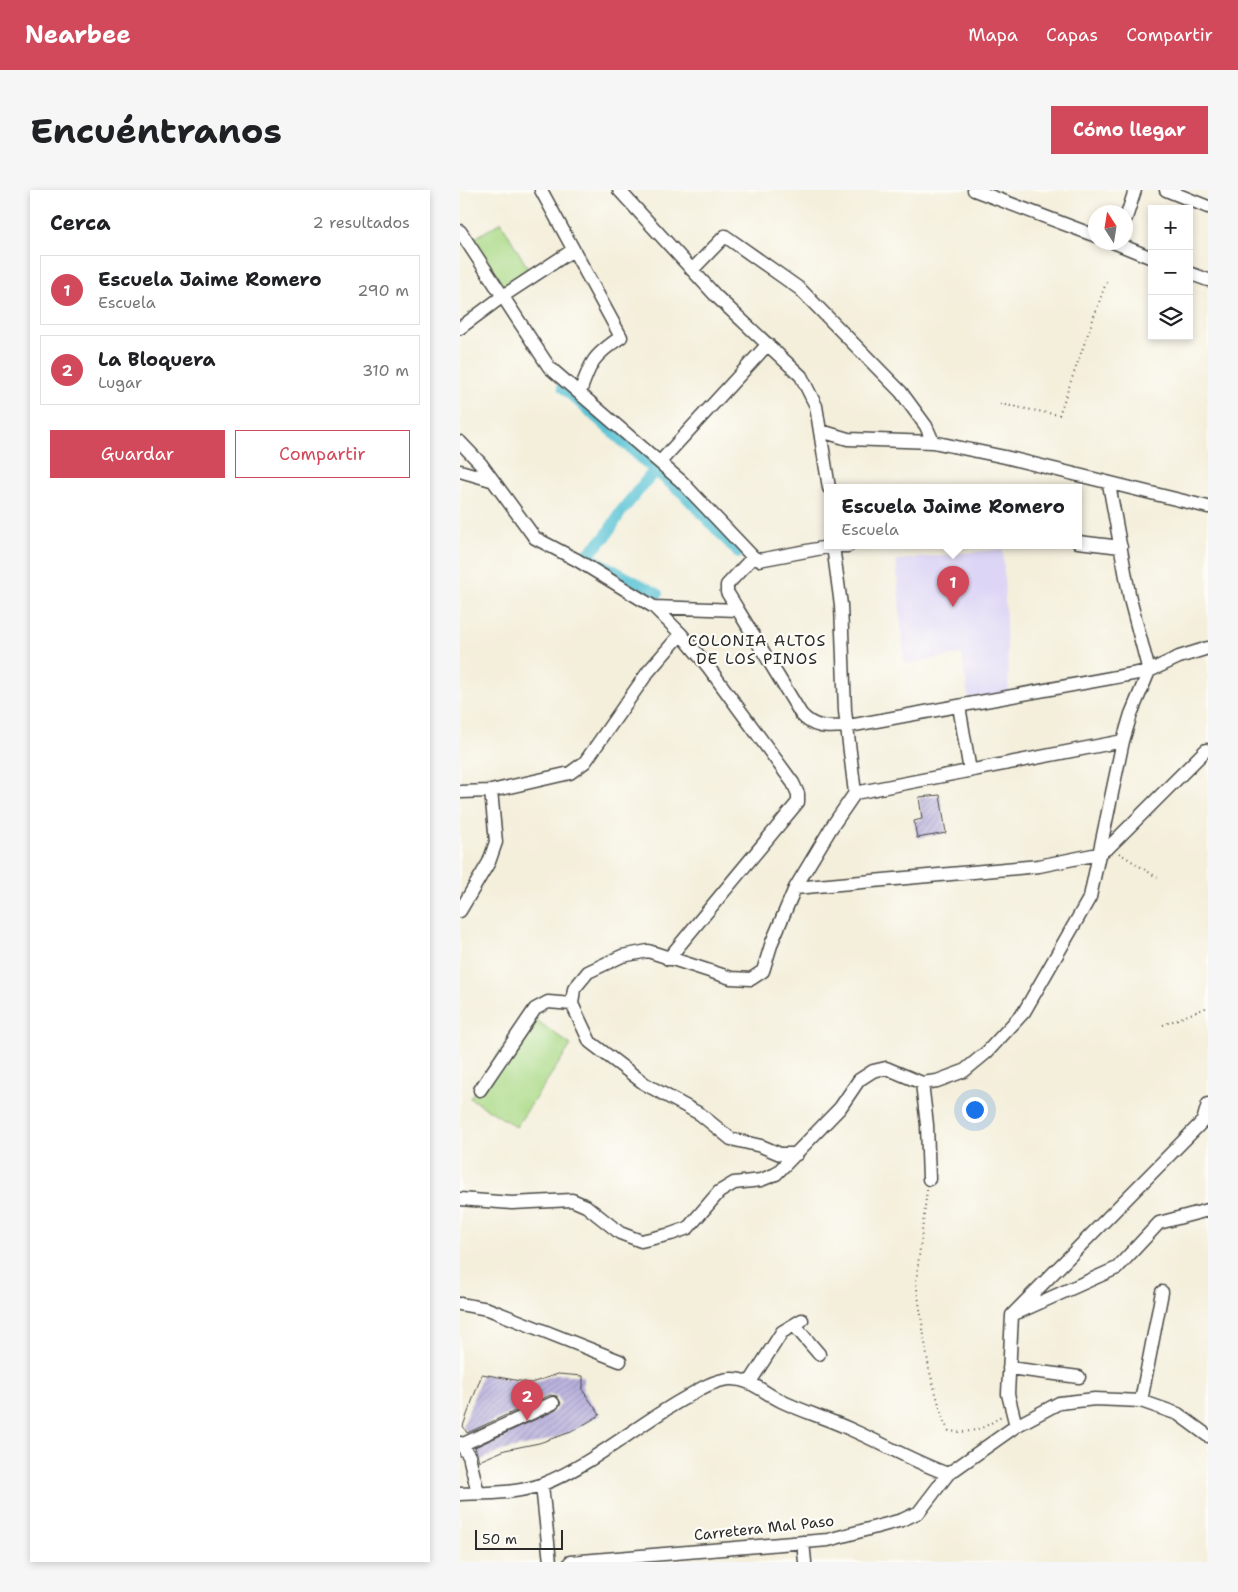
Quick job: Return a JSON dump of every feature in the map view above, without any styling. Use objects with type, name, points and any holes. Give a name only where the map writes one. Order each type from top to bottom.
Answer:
[{"type":"street","points":[[541,190],[621,338],[598,352],[589,367],[580,392]]},
{"type":"street","points":[[619,190],[716,296],[801,376],[816,406],[828,484]]},
{"type":"street","points":[[974,190],[1088,233]]},
{"type":"street","points":[[1130,205],[1135,190]]},
{"type":"street","points":[[1166,190],[1208,207]]},
{"type":"street","points":[[460,230],[549,367],[681,481],[753,557],[759,560],[824,548]]},
{"type":"street","points":[[692,270],[725,236],[792,284],[901,392],[926,426],[933,442]]},
{"type":"street","points":[[460,328],[503,296],[572,250]]},
{"type":"street","points":[[1133,250],[1148,256]]},
{"type":"street","points":[[1193,274],[1208,280]]},
{"type":"street","points":[[660,462],[768,344]]},
{"type":"street","points":[[821,431],[848,439],[933,442],[1005,456],[1109,484],[1208,507]]},
{"type":"street","points":[[460,442],[481,464],[535,538],[577,560],[654,607],[681,634],[710,668],[793,783],[798,794],[798,802],[668,959]]},
{"type":"street","points":[[460,471],[491,480]]},
{"type":"street","points":[[460,1199],[512,1203],[572,1200],[586,1206],[620,1233],[641,1241],[688,1228],[719,1192],[734,1183],[761,1180],[776,1174],[840,1108],[860,1080],[874,1071],[886,1068],[922,1083],[937,1081],[964,1071],[987,1052],[1024,1012],[1090,897],[1104,851],[1123,741],[1131,714],[1149,671],[1130,599],[1109,484]]},
{"type":"street","points":[[1082,543],[1120,548]]},
{"type":"street","points":[[797,1154],[780,1154],[761,1146],[731,1139],[700,1114],[645,1084],[590,1042],[572,1004],[574,989],[588,972],[622,956],[648,951],[731,978],[751,979],[763,971],[772,942],[795,888],[830,828],[855,793],[845,711],[841,605],[833,549]]},
{"type":"street","points":[[753,557],[727,585],[727,592],[806,720],[814,726],[823,728],[848,726],[1149,671],[1179,657],[1208,648]]},
{"type":"street","points":[[654,607],[738,610]]},
{"type":"street","points":[[460,792],[491,791],[570,773],[585,762],[648,672],[681,634]]},
{"type":"street","points":[[959,706],[970,771]]},
{"type":"street","points":[[855,793],[1123,741]]},
{"type":"street","points":[[795,888],[1039,866],[1104,851],[1206,750]]},
{"type":"street","points":[[460,911],[489,862],[496,842],[491,791]]},
{"type":"street","points":[[480,1090],[535,1009],[548,1002],[572,1004]]},
{"type":"street","points":[[922,1083],[927,1125],[929,1179]]},
{"type":"street","points":[[1016,1426],[1008,1394],[1012,1315],[1203,1121],[1208,1104]]},
{"type":"street","points":[[1012,1315],[1117,1268],[1159,1223],[1208,1210]]},
{"type":"street","points":[[1141,1401],[1162,1292]]},
{"type":"street","points":[[460,1304],[488,1309],[620,1360]]},
{"type":"street","points":[[750,1382],[782,1332],[798,1323],[819,1354]]},
{"type":"street","points":[[1009,1368],[1079,1377]]},
{"type":"street","points":[[460,1494],[542,1485],[579,1466],[632,1430],[708,1385],[730,1379],[750,1382],[782,1401],[884,1444],[912,1461],[948,1474]]},
{"type":"street","name":"Carretera Mal Paso","points":[[570,1562],[677,1557],[828,1540],[902,1520],[919,1512],[948,1474],[1016,1426],[1059,1403],[1095,1399],[1141,1401],[1178,1414],[1208,1436]]},
{"type":"street","points":[[478,1493],[469,1456],[461,1444],[553,1403]]},
{"type":"street","points":[[542,1485],[550,1562]]},
{"type":"street","points":[[803,1542],[805,1562]]},
{"type":"path","points":[[1000,404],[1059,415],[1107,280]]},
{"type":"path","points":[[1104,851],[1161,880]]},
{"type":"path","points":[[1163,1025],[1205,1006],[1208,1007]]},
{"type":"path","points":[[929,1179],[916,1282],[929,1369],[944,1422],[949,1431],[961,1432],[986,1428],[1011,1409]]},
{"type":"shaded area","points":[[1003,549],[1009,698],[969,703],[962,654],[904,664],[896,560]]},
{"type":"green space","points":[[501,222],[530,272],[504,288],[475,238]]},
{"type":"green space","points":[[525,1012],[571,1045],[516,1127],[470,1098]]},
{"type":"building","points":[[940,795],[946,833],[917,838],[914,821],[922,819],[919,797]]},
{"type":"building","points":[[482,1374],[531,1383],[558,1374],[583,1376],[583,1391],[600,1415],[571,1432],[539,1443],[505,1450],[479,1461],[475,1447],[556,1410],[561,1403],[557,1396],[550,1395],[467,1433],[463,1426]]},
{"type":"waterway","points":[[563,387],[655,470],[659,465]]},
{"type":"waterway","points":[[657,594],[586,556],[606,536],[620,513],[655,470],[683,493],[738,552]]},
{"type":"place","name":"Escuela Jaime Romero","points":[[953,607]]},
{"type":"place","name":"La Bloquera","points":[[527,1421]]},
{"type":"district","name":"COLONIA ALTOS DE LOS PINOS","points":[[757,649]]}]
